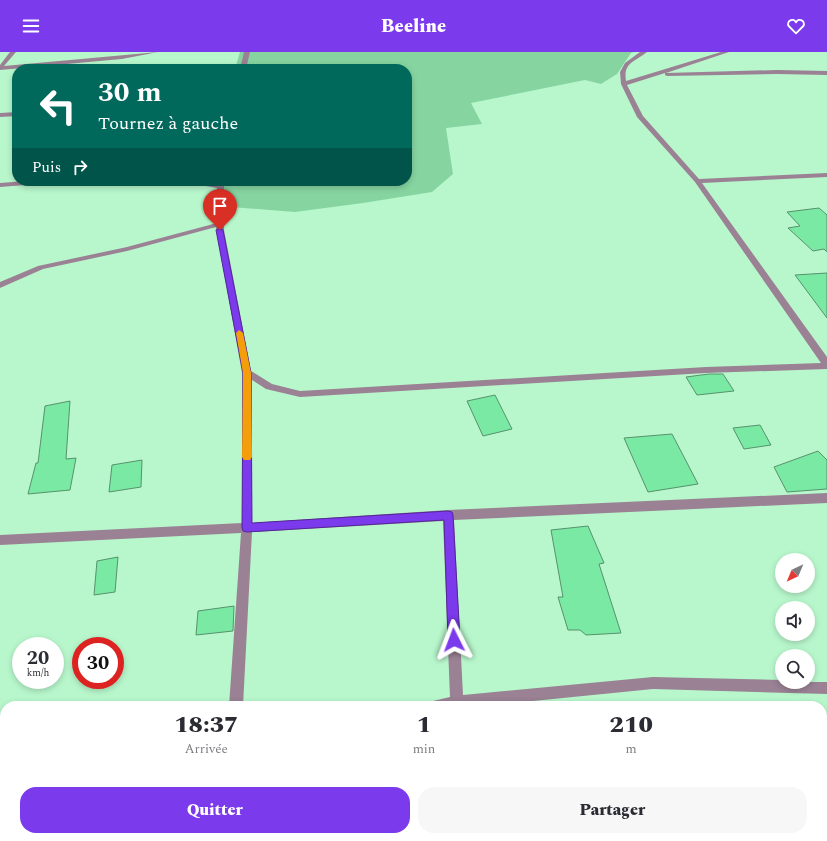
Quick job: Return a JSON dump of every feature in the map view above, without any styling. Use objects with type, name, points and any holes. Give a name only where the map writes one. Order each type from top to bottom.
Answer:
[{"type":"street","points":[[0,68],[13,52]]},
{"type":"street","points":[[44,64],[122,57],[155,52]]},
{"type":"street","points":[[244,64],[247,52]]},
{"type":"street","points":[[644,52],[626,64],[622,74],[624,84],[640,116],[696,181],[827,365]]},
{"type":"street","points":[[624,84],[726,52]]},
{"type":"street","points":[[0,68],[12,67]]},
{"type":"street","points":[[657,74],[777,72],[827,73]]},
{"type":"street","points":[[0,115],[9,114]]},
{"type":"street","points":[[0,123],[9,114]]},
{"type":"street","points":[[696,181],[827,175]]},
{"type":"street","points":[[0,186],[12,185]]},
{"type":"street","points":[[221,186],[220,230],[247,373],[247,528],[236,701]]},
{"type":"street","points":[[0,285],[16,276],[64,261],[115,252],[220,224]]},
{"type":"street","points":[[247,373],[269,387],[300,394],[706,370],[827,365]]},
{"type":"street","points":[[0,540],[247,528],[448,515],[827,498]]},
{"type":"street","points":[[448,515],[457,701]]},
{"type":"street","points":[[467,701],[654,683],[827,688]]},
{"type":"green space","points":[[240,52],[634,52],[631,53],[617,74],[601,84],[585,80],[471,103],[482,124],[446,128],[453,174],[432,192],[295,212],[231,207],[222,186],[412,186],[412,64],[236,64]]},
{"type":"building","points":[[819,208],[827,215],[827,252],[824,249],[813,251],[788,228],[800,226],[787,212]]},
{"type":"building","points":[[827,273],[827,318],[795,275]]},
{"type":"building","points":[[723,374],[734,391],[697,395],[686,377]]},
{"type":"building","points":[[495,395],[512,429],[483,436],[467,401]]},
{"type":"building","points":[[70,401],[66,459],[76,458],[70,490],[28,494],[36,463],[38,463],[45,406]]},
{"type":"building","points":[[760,425],[771,445],[744,449],[733,428]]},
{"type":"building","points":[[672,434],[698,484],[648,492],[624,438]]},
{"type":"building","points":[[818,451],[827,460],[827,489],[787,492],[774,467]]},
{"type":"building","points":[[142,460],[141,487],[109,492],[112,465]]},
{"type":"building","points":[[588,526],[604,563],[599,564],[621,633],[586,635],[580,630],[568,630],[558,597],[563,597],[551,530]]},
{"type":"building","points":[[118,557],[115,592],[94,595],[97,561]]},
{"type":"building","points":[[234,606],[233,631],[196,635],[198,611]]},
{"type":"slow traffic","points":[[239,333],[247,373],[247,457]]},
{"type":"route","points":[[220,230],[247,373],[247,528],[448,515],[454,640]]}]
